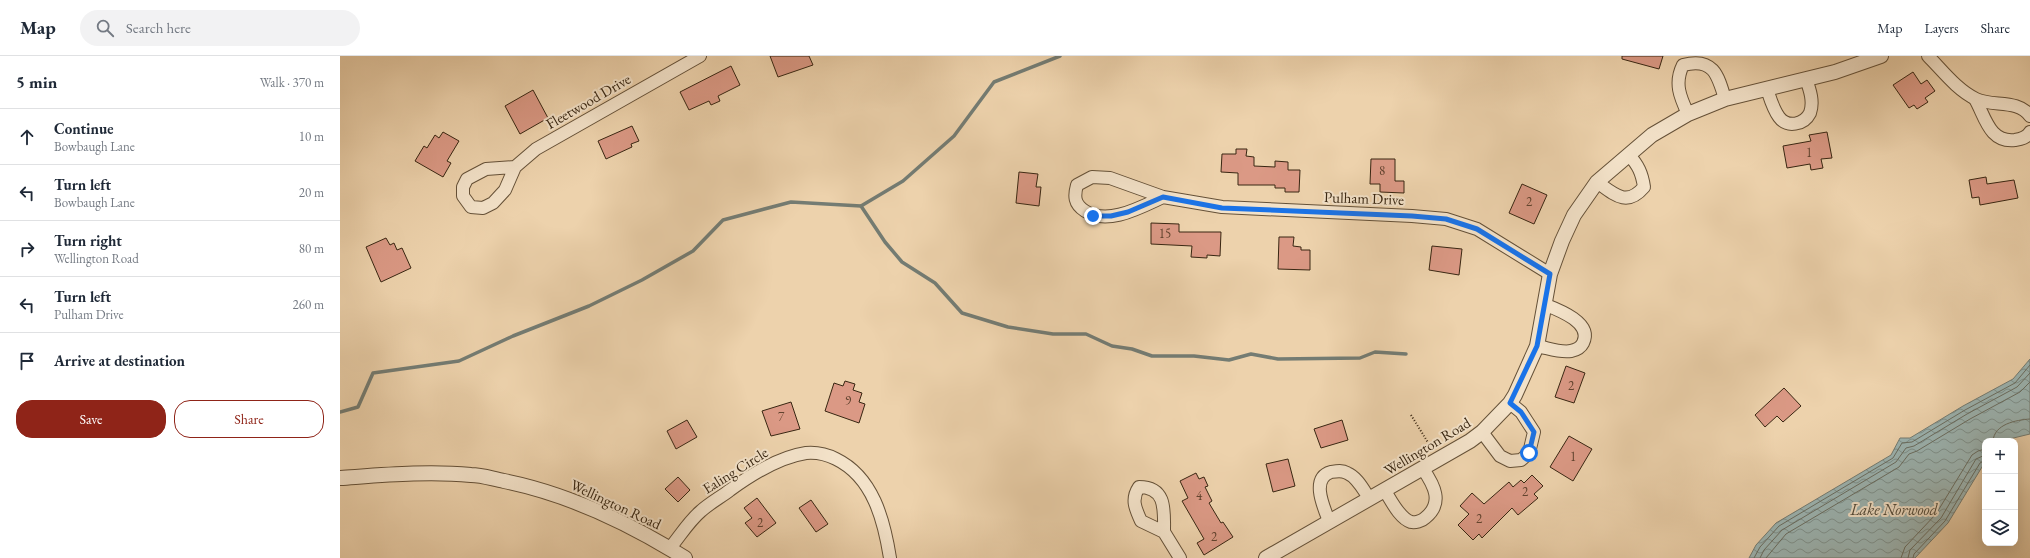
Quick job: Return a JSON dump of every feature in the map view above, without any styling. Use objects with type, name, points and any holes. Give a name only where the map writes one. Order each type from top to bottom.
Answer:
[{"type":"street","name":"Fleetwood Drive","points":[[515,167],[536,149],[700,56]]},
{"type":"street","name":"Wellington Road","points":[[1266,558],[1439,460],[1482,432],[1510,403],[1537,346],[1546,305],[1550,274],[1574,215],[1597,182],[1652,135],[1688,114],[1725,99],[1835,72],[1881,56]]},
{"type":"street","points":[[1928,56],[1958,86],[1975,99],[1989,104],[2021,108],[2030,116]]},
{"type":"street","points":[[1688,114],[1681,98],[1678,85],[1679,74],[1683,65],[1694,62],[1705,64],[1713,69],[1719,78],[1725,99]]},
{"type":"street","points":[[1767,89],[1779,118],[1788,124],[1796,124],[1805,119],[1810,112],[1811,93],[1806,79]]},
{"type":"street","points":[[1975,99],[1985,122],[1992,132],[2000,138],[2010,141],[2021,139],[2030,132]]},
{"type":"street","points":[[1597,182],[1618,197],[1627,198],[1637,196],[1644,187],[1642,174],[1630,155]]},
{"type":"street","name":"Pulham Drive","points":[[1163,197],[1128,212],[1111,216],[1093,216],[1079,207],[1074,197],[1077,184],[1092,177],[1110,178],[1163,197],[1222,208],[1412,216],[1446,219],[1477,229],[1550,274]]},
{"type":"street","points":[[1537,346],[1559,351],[1572,351],[1581,347],[1584,340],[1585,333],[1580,324],[1559,310],[1546,305]]},
{"type":"street","points":[[1482,432],[1500,456],[1510,461],[1520,460],[1529,453],[1534,432],[1521,412],[1510,403]]},
{"type":"street","name":"Ealing Circle","points":[[670,548],[700,512],[742,482],[762,469],[791,457],[807,453],[826,454],[845,463],[863,479],[876,504],[886,533],[890,558]]},
{"type":"street","points":[[1385,491],[1400,514],[1411,522],[1422,521],[1430,514],[1436,504],[1433,484],[1423,469]]},
{"type":"street","points":[[1329,522],[1321,502],[1320,492],[1321,481],[1326,474],[1338,471],[1347,473],[1356,480],[1370,498]]},
{"type":"street","name":"Wellington Road","points":[[340,478],[404,473],[472,475],[528,486],[584,505],[670,548],[685,558]]},
{"type":"street","points":[[1164,532],[1180,558]]},
{"type":"path","points":[[1411,415],[1439,460]]},
{"type":"water","name":"Lake Norwood","points":[[2030,359],[2030,434],[2013,438],[1982,438],[1982,467],[1948,523],[1915,558],[1749,558],[1756,545],[1776,523],[1891,455],[1900,438],[1910,438],[1963,406],[2013,379]]},
{"type":"building","points":[[770,56],[809,56],[813,65],[778,77]]},
{"type":"building","points":[[1622,56],[1663,56],[1659,69],[1622,59]]},
{"type":"building","points":[[731,66],[740,85],[718,96],[720,101],[711,105],[709,101],[689,110],[680,92]]},
{"type":"building","points":[[1913,72],[1921,84],[1927,80],[1935,91],[1925,98],[1928,102],[1917,109],[1914,105],[1909,108],[1893,85]]},
{"type":"building","points":[[533,90],[548,118],[520,134],[505,106]]},
{"type":"building","points":[[632,126],[639,141],[631,144],[632,147],[606,159],[598,141]]},
{"type":"building","points":[[443,132],[459,141],[447,161],[451,163],[443,177],[415,161],[424,146],[427,148],[435,135],[439,138]]},
{"type":"building","points":[[1827,132],[1832,158],[1821,159],[1823,168],[1811,170],[1810,164],[1787,168],[1783,146],[1811,141],[1809,135]]},
{"type":"building","points":[[1236,149],[1247,149],[1246,156],[1254,157],[1254,166],[1275,167],[1275,161],[1288,162],[1288,170],[1300,170],[1299,192],[1285,192],[1285,188],[1275,188],[1275,185],[1238,185],[1238,173],[1221,172],[1222,154],[1236,154]]},
{"type":"building","points":[[1371,159],[1395,159],[1395,181],[1404,181],[1404,193],[1380,192],[1380,184],[1370,184]]},
{"type":"building","points":[[1019,172],[1038,174],[1036,187],[1041,187],[1039,206],[1016,203]]},
{"type":"building","points":[[1986,177],[1987,184],[2014,180],[2018,198],[1980,205],[1979,197],[1972,198],[1969,180]]},
{"type":"building","points":[[1522,184],[1547,195],[1534,224],[1509,213]]},
{"type":"building","points":[[1151,223],[1179,224],[1179,232],[1221,232],[1220,256],[1207,255],[1207,258],[1191,257],[1192,246],[1151,244]]},
{"type":"building","points":[[1279,237],[1294,237],[1293,246],[1301,247],[1301,250],[1310,250],[1310,270],[1278,269]]},
{"type":"building","points":[[386,238],[390,245],[394,243],[397,250],[402,248],[411,268],[381,282],[366,247]]},
{"type":"building","points":[[1432,246],[1462,249],[1459,275],[1429,270]]},
{"type":"building","points":[[1566,366],[1585,373],[1574,403],[1555,397]]},
{"type":"building","points":[[845,381],[855,384],[853,390],[862,393],[859,402],[865,404],[859,423],[825,411],[834,383],[843,386]]},
{"type":"building","points":[[1784,388],[1801,406],[1783,422],[1777,416],[1765,427],[1755,415]]},
{"type":"building","points":[[791,402],[800,429],[771,436],[762,411]]},
{"type":"building","points":[[687,420],[697,437],[676,449],[667,431]]},
{"type":"building","points":[[1342,420],[1348,440],[1321,448],[1314,429]]},
{"type":"building","points":[[1569,436],[1592,449],[1573,481],[1550,467]]},
{"type":"building","points":[[1288,459],[1295,486],[1273,492],[1266,464]]},
{"type":"building","points":[[1196,473],[1199,479],[1204,477],[1208,486],[1205,487],[1212,501],[1209,503],[1221,523],[1223,522],[1233,537],[1204,555],[1197,543],[1204,539],[1182,501],[1188,498],[1180,481]]},
{"type":"building","points":[[1532,475],[1543,486],[1534,494],[1538,498],[1518,515],[1512,508],[1482,538],[1479,534],[1473,540],[1458,525],[1469,514],[1460,506],[1472,493],[1484,504],[1509,482],[1513,487],[1521,480],[1524,483]]},
{"type":"building","points":[[678,477],[690,490],[678,502],[665,489]]},
{"type":"building","points":[[757,498],[776,523],[757,537],[745,523],[752,518],[744,508]]},
{"type":"building","points":[[811,500],[828,524],[816,532],[799,508]]},
{"type":"waterway","points":[[340,412],[358,407],[373,373],[459,361],[513,336],[589,306],[642,280],[693,251],[723,220],[791,202],[861,206],[903,181],[954,136],[994,82],[1060,56]]},
{"type":"waterway","points":[[861,206],[885,242],[902,262],[935,283],[962,313],[1008,327],[1053,334],[1086,334],[1112,346],[1132,349],[1152,356],[1194,356],[1229,360],[1251,354],[1278,359],[1360,358],[1375,352],[1406,354]]},
{"type":"route","points":[[1093,216],[1111,216],[1128,212],[1163,197],[1222,208],[1412,216],[1446,219],[1477,229],[1550,274],[1546,305],[1537,346],[1510,403],[1521,412],[1534,432],[1529,453]]}]
